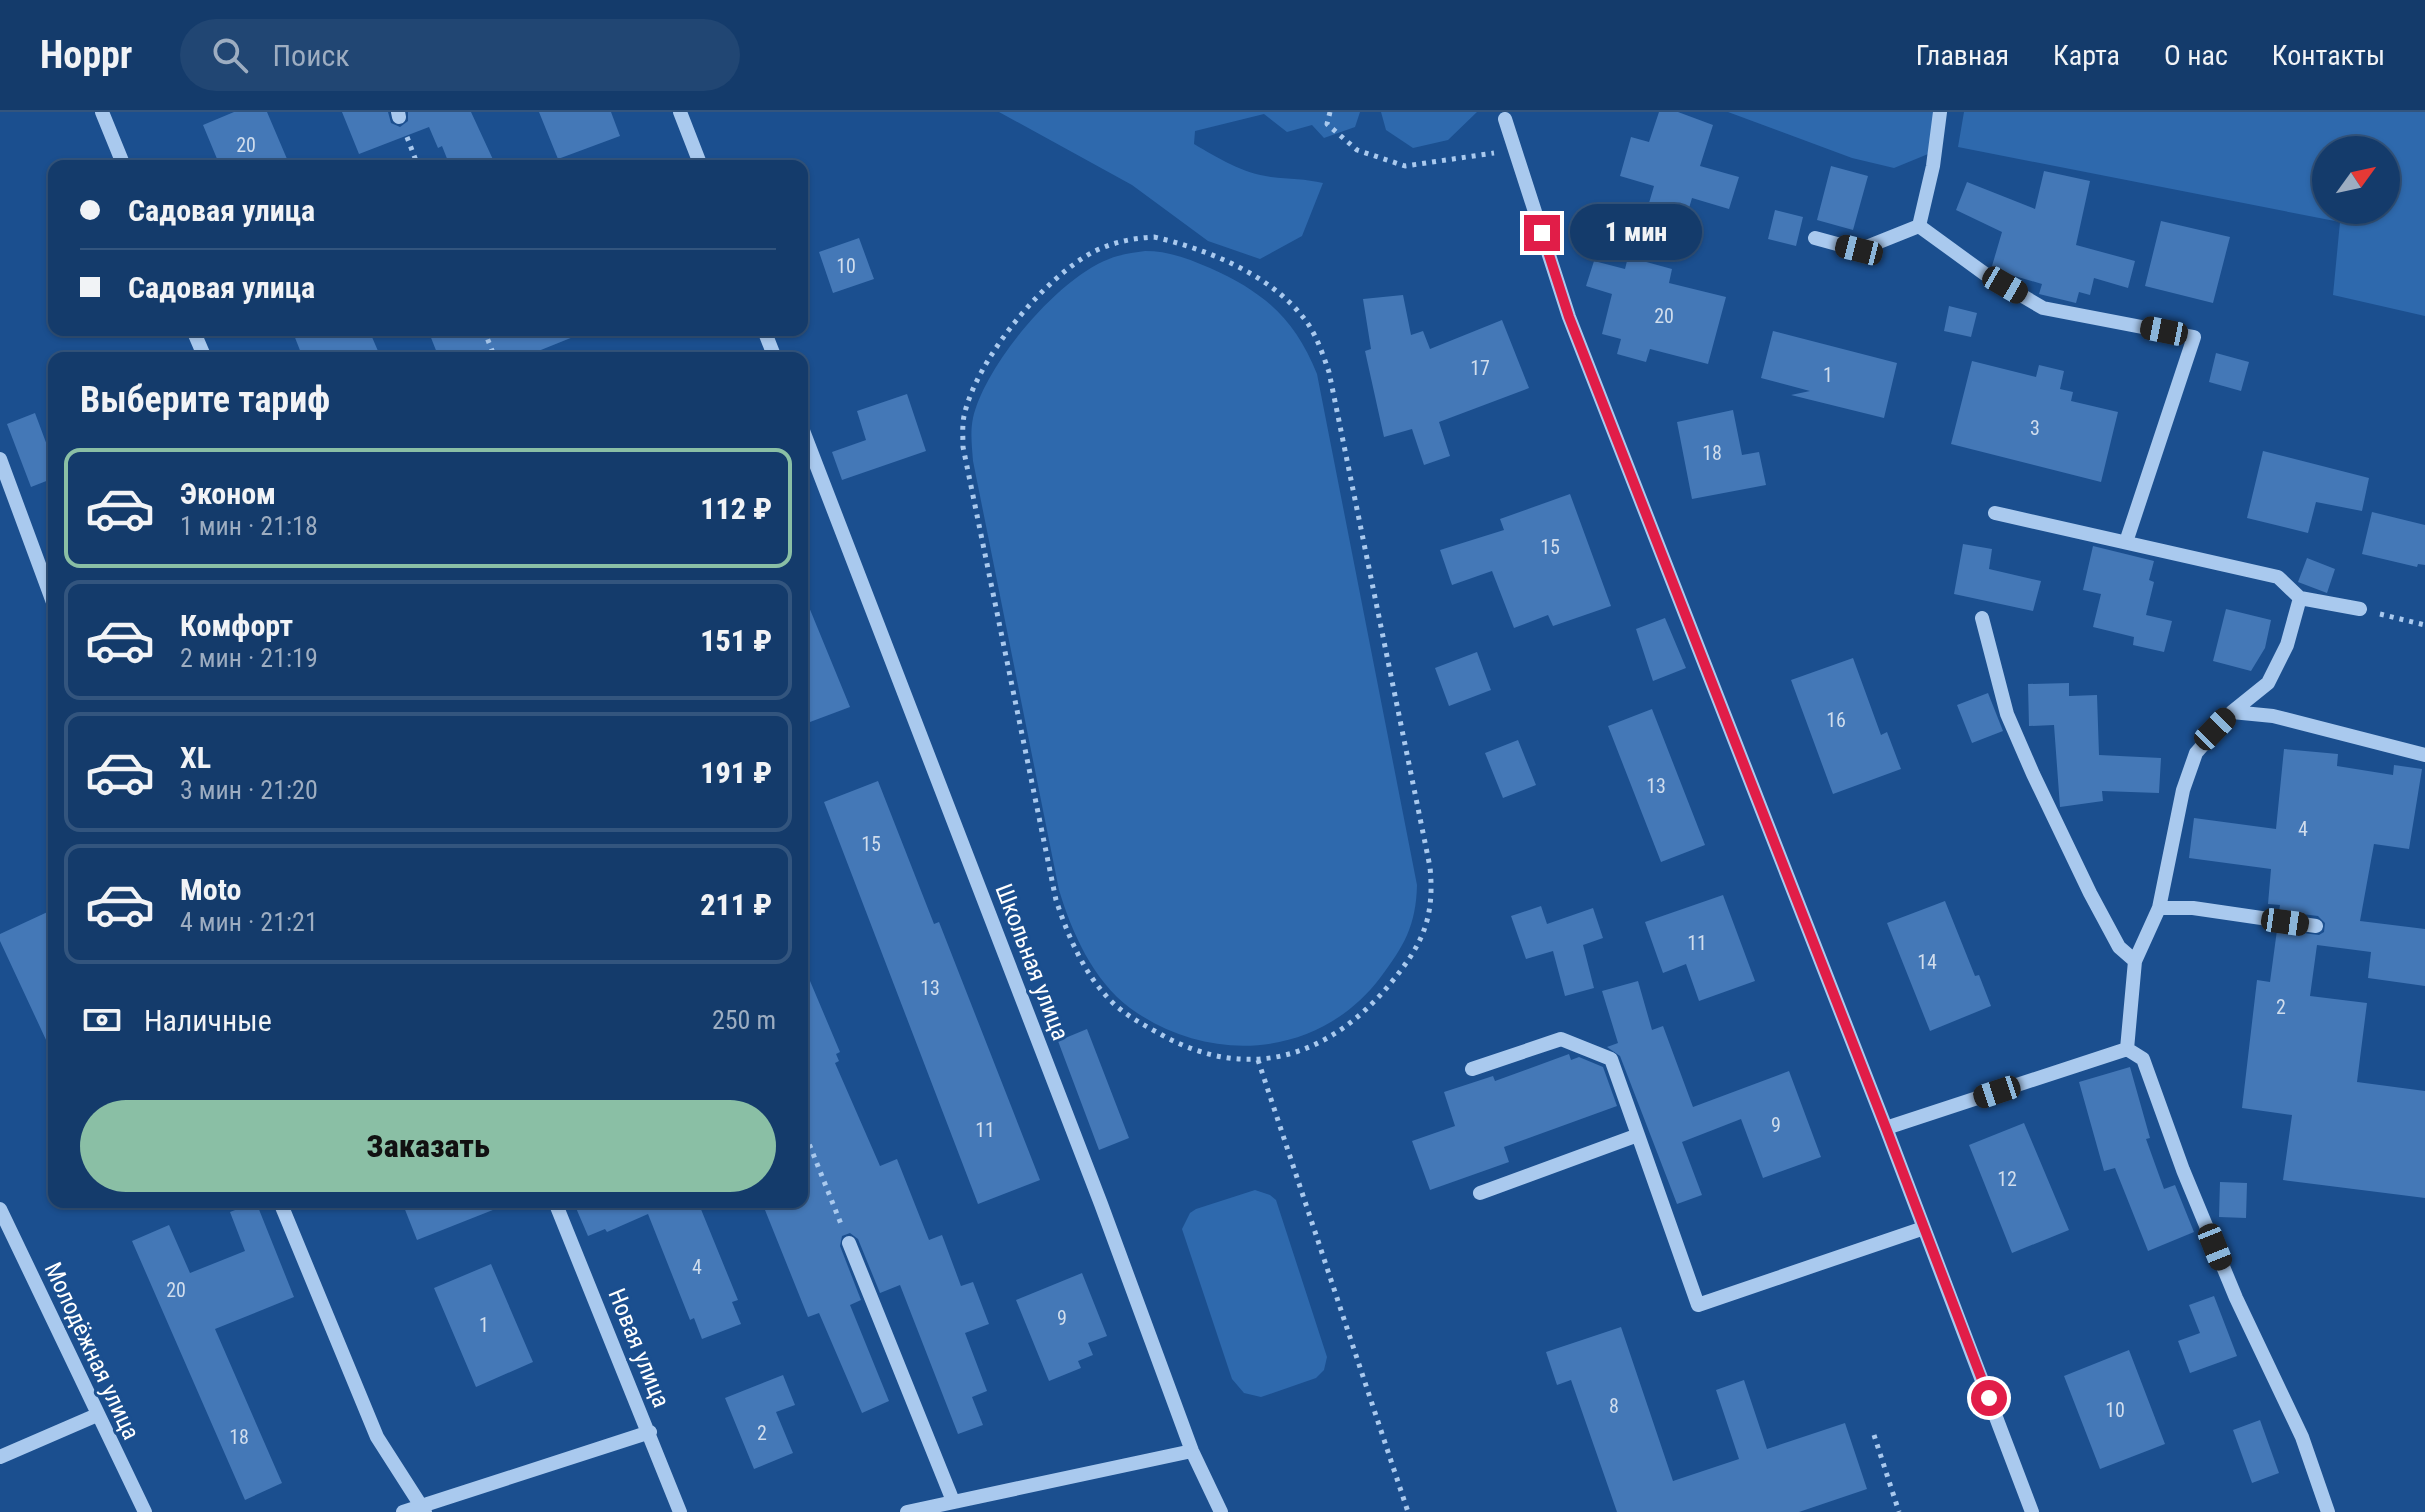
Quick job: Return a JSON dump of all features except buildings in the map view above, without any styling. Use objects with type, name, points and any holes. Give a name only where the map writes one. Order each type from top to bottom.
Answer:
[{"type":"street","points":[[102,112],[122,160]]},
{"type":"street","points":[[680,112],[699,160]]},
{"type":"street","points":[[1919,226],[1933,166],[1940,112]]},
{"type":"street","points":[[1505,119],[1569,317],[1886,1128],[2032,1512]]},
{"type":"street","points":[[1815,238],[1859,250],[1919,226]]},
{"type":"street","points":[[1919,226],[1985,274],[2043,308],[2194,337],[2126,542]]},
{"type":"street","name":"Школьная улица","points":[[808,444],[1101,1204],[1192,1451],[1221,1512]]},
{"type":"street","points":[[0,459],[48,589]]},
{"type":"street","points":[[1995,513],[2278,577],[2300,598],[2360,609]]},
{"type":"street","points":[[2127,1049],[2135,961],[2159,908],[2183,790],[2196,753],[2232,712],[2268,683],[2287,645],[2300,598]]},
{"type":"street","points":[[1982,618],[2007,714],[2033,774],[2119,947],[2135,961]]},
{"type":"street","points":[[2232,712],[2273,716],[2425,755]]},
{"type":"street","points":[[2159,908],[2193,908],[2316,926]]},
{"type":"street","points":[[1472,1069],[1561,1039],[1611,1059],[1698,1305],[1924,1228]]},
{"type":"street","points":[[1886,1128],[2127,1049]]},
{"type":"street","points":[[2127,1049],[2143,1059],[2212,1241],[2302,1437],[2328,1512]]},
{"type":"street","points":[[1480,1193],[1638,1135]]},
{"type":"street","points":[[282,1208],[377,1437],[424,1509]]},
{"type":"street","name":"Новая улица","points":[[557,1208],[680,1512]]},
{"type":"street","name":"Молодёжная улица","points":[[0,1209],[145,1512]]},
{"type":"street","points":[[849,1243],[953,1501]]},
{"type":"street","points":[[0,1457],[97,1415]]},
{"type":"street","points":[[403,1512],[424,1509],[650,1432]]},
{"type":"street","points":[[907,1512],[1192,1451]]},
{"type":"path","points":[[1330,112],[1327,124],[1357,150],[1405,166],[1515,150]]},
{"type":"path","points":[[1154,237],[1180,243],[1216,257],[1262,281],[1305,320],[1319,346],[1329,372],[1430,867],[1430,915],[1423,934],[1411,958],[1375,1002],[1353,1023],[1328,1039],[1280,1057],[1258,1060],[1217,1057],[1177,1043],[1132,1018],[1111,1001],[1089,973],[1067,933],[1056,900],[963,447],[963,419],[968,404],[979,379],[1010,329],[1063,274],[1092,252],[1133,238],[1154,237]]},
{"type":"path","points":[[2360,609],[2425,625]]},
{"type":"path","points":[[1258,1060],[1408,1512]]},
{"type":"path","points":[[808,1141],[849,1243]]},
{"type":"path","points":[[1874,1435],[1899,1512]]},
{"type":"shaded area","points":[[999,112],[1360,112],[1355,127],[1324,138],[1312,125],[1287,132],[1264,114],[1195,131],[1194,144],[1240,168],[1271,177],[1323,183],[1302,236],[1260,259],[1208,241],[1132,185]]},
{"type":"shaded area","points":[[1381,112],[1477,112],[1448,140],[1413,148],[1386,130]]},
{"type":"shaded area","points":[[1728,112],[1940,112],[1933,152],[1894,168],[1852,158]]},
{"type":"shaded area","points":[[1964,112],[2425,112],[2425,316],[2333,295],[2340,224],[2400,224],[2400,136],[2312,136],[2312,217],[1958,147]]},
{"type":"shaded area","points":[[1145,251],[1171,254],[1194,262],[1229,277],[1262,298],[1276,309],[1299,338],[1317,374],[1417,885],[1411,924],[1402,945],[1380,978],[1355,1005],[1326,1025],[1295,1038],[1262,1045],[1228,1045],[1194,1039],[1161,1027],[1117,997],[1095,970],[1077,939],[1059,890],[973,461],[972,423],[980,397],[992,373],[1026,326],[1068,284],[1089,269],[1114,257]]},
{"type":"shaded area","points":[[1255,1190],[1276,1200],[1327,1357],[1324,1370],[1316,1378],[1261,1397],[1244,1393],[1232,1379],[1182,1229],[1190,1213],[1196,1209]]},
{"type":"route","points":[[1542,233],[1569,317],[1989,1398]]}]
